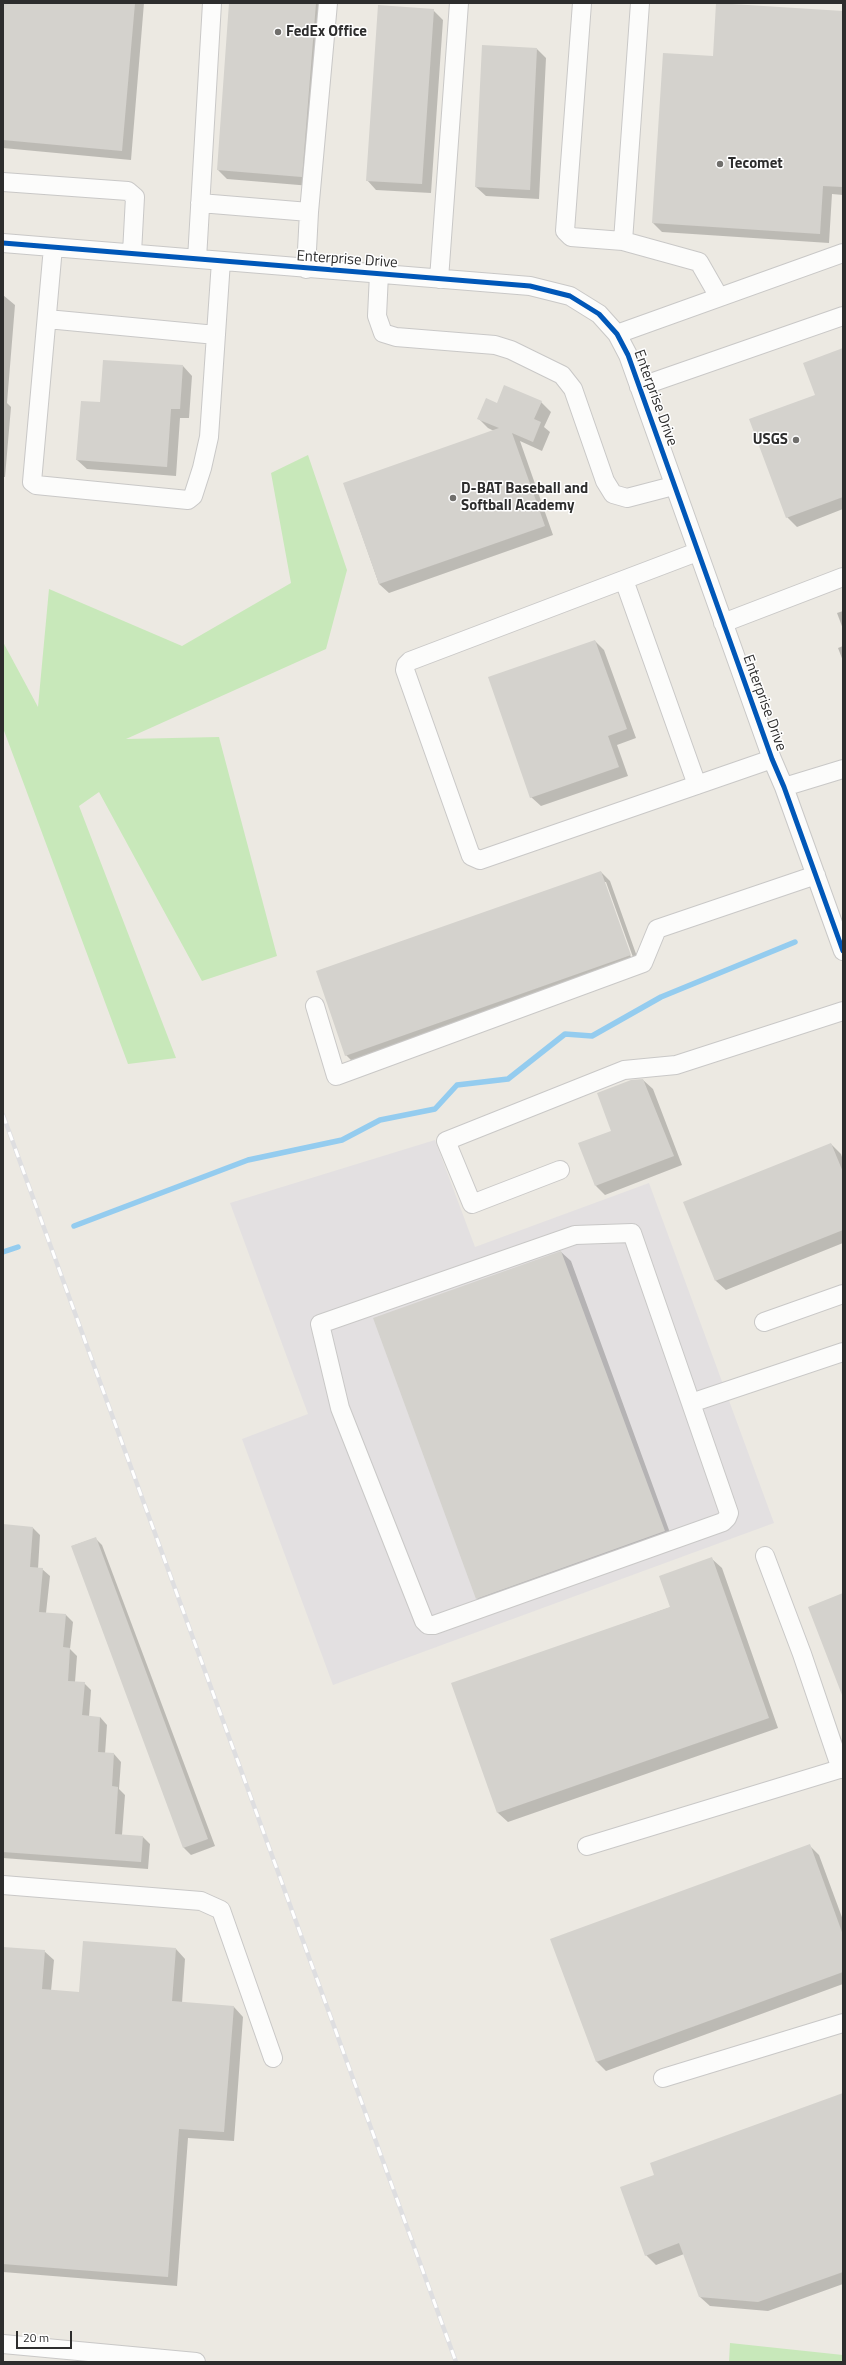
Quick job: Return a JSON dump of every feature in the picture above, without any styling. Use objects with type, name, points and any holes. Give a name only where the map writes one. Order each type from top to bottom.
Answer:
[{"type":"street","points":[[197,259],[212,3]]},
{"type":"street","points":[[306,269],[309,212],[328,3]]},
{"type":"street","points":[[439,279],[459,3]]},
{"type":"street","points":[[582,3],[565,231],[571,237],[623,241],[699,262],[719,297]]},
{"type":"street","points":[[623,241],[640,3]]},
{"type":"street","points":[[3,182],[128,191],[135,197],[132,253]]},
{"type":"street","points":[[200,203],[309,212]]},
{"type":"street","name":"Enterprise Drive","points":[[3,243],[306,269],[530,286],[570,296],[599,314],[617,334],[628,355],[772,759],[784,786],[843,951]]},
{"type":"street","points":[[53,247],[33,484],[188,500],[193,496],[202,468],[209,437],[221,261]]},
{"type":"street","points":[[617,334],[843,253]]},
{"type":"street","points":[[379,274],[377,316],[383,332],[396,337],[495,345],[511,350],[562,375],[573,389],[605,481],[613,494],[627,498],[674,486]]},
{"type":"street","points":[[639,387],[843,316]]},
{"type":"street","points":[[47,319],[216,335]]},
{"type":"street","points":[[698,552],[410,661],[406,665],[405,670],[471,856],[480,860],[772,759]]},
{"type":"street","points":[[723,623],[843,577]]},
{"type":"street","points":[[624,580],[697,785]]},
{"type":"street","points":[[784,786],[843,769]]},
{"type":"street","points":[[315,1006],[336,1076],[643,963],[657,929],[816,875]]},
{"type":"street","points":[[560,1170],[472,1204],[446,1141],[624,1070],[676,1065],[843,1011]]},
{"type":"street","points":[[632,1233],[691,1404],[729,1513],[723,1522],[434,1625],[428,1625],[424,1622],[340,1408],[320,1324],[575,1235],[632,1233]]},
{"type":"street","points":[[764,1322],[843,1294]]},
{"type":"street","points":[[691,1404],[843,1352]]},
{"type":"street","points":[[587,1846],[842,1769],[802,1654],[765,1556]]},
{"type":"street","points":[[3,1885],[201,1901],[221,1910],[273,2058]]},
{"type":"street","points":[[663,2078],[843,2023]]},
{"type":"street","points":[[3,2344],[196,2362]]},
{"type":"shaded area","points":[[435,1140],[475,1247],[649,1183],[774,1523],[333,1685],[242,1439],[308,1414],[230,1203]]},
{"type":"green space","points":[[308,455],[347,570],[326,649],[126,739],[219,737],[277,956],[202,981],[99,792],[79,806],[176,1058],[128,1064],[3,728],[3,642],[38,707],[49,589],[182,646],[291,583],[271,473]]},
{"type":"green space","points":[[730,2343],[843,2355],[843,2362],[729,2362]]},
{"type":"building","points":[[3,3],[135,3],[122,151],[3,140]]},
{"type":"building","points":[[229,3],[316,3],[302,177],[217,170]]},
{"type":"building","points":[[716,3],[843,11],[843,187],[823,186],[820,234],[652,223],[663,53],[713,56]]},
{"type":"building","points":[[378,5],[434,9],[422,184],[366,181]]},
{"type":"building","points":[[482,45],[537,48],[530,190],[475,187]]},
{"type":"building","points":[[843,348],[843,497],[786,518],[749,419],[815,395],[803,363]]},
{"type":"building","points":[[103,360],[183,365],[180,409],[171,409],[167,467],[76,460],[81,401],[100,402]]},
{"type":"building","points":[[504,385],[542,401],[534,419],[541,422],[533,442],[512,433],[545,526],[379,584],[343,483],[499,428],[477,419],[486,398],[497,403]]},
{"type":"building","points":[[595,640],[627,729],[608,736],[619,767],[530,798],[488,677]]},
{"type":"building","points":[[601,871],[631,955],[345,1056],[316,971]]},
{"type":"building","points":[[643,1079],[674,1156],[595,1186],[578,1143],[611,1131],[597,1093],[631,1080]]},
{"type":"building","points":[[831,1143],[843,1172],[843,1230],[715,1281],[683,1202]]},
{"type":"building","points":[[561,1251],[665,1531],[476,1599],[373,1318]]},
{"type":"building","points":[[3,1524],[33,1527],[30,1567],[43,1568],[39,1612],[66,1614],[63,1647],[70,1648],[68,1681],[85,1682],[82,1715],[100,1717],[98,1752],[114,1753],[112,1786],[118,1787],[115,1834],[143,1836],[141,1862],[3,1852]]},
{"type":"building","points":[[96,1537],[208,1839],[183,1848],[71,1546]]},
{"type":"building","points":[[712,1557],[769,1718],[497,1813],[451,1683],[670,1607],[659,1576]]},
{"type":"building","points":[[843,1593],[843,1694],[842,1695],[808,1607]]},
{"type":"building","points":[[810,1844],[843,1935],[843,1972],[596,2062],[550,1939]]},
{"type":"building","points":[[83,1941],[176,1948],[172,2001],[234,2006],[224,2132],[179,2129],[168,2277],[3,2264],[3,1947],[45,1950],[42,1989],[79,1992]]},
{"type":"building","points":[[843,2093],[843,2272],[758,2302],[699,2297],[679,2243],[645,2256],[620,2187],[654,2175],[650,2163]]},
{"type":"waterway","points":[[74,1226],[248,1160],[342,1140],[380,1120],[435,1109],[457,1085],[508,1079],[565,1034],[592,1036],[661,997],[795,942]]},
{"type":"waterway","points":[[3,1252],[18,1247]]},
{"type":"railway","points":[[3,1115],[456,2362]]},
{"type":"cycle path","points":[[3,243],[530,286],[570,296],[599,314],[617,334],[628,355],[772,759],[784,787],[843,951]]},
{"type":"place","name":"FedEx Office","points":[[278,32]]},
{"type":"place","name":"Tecomet","points":[[720,164]]},
{"type":"place","name":"USGS","points":[[796,440]]},
{"type":"place","name":"D-BAT Baseball and Softball Academy","points":[[453,498]]}]
